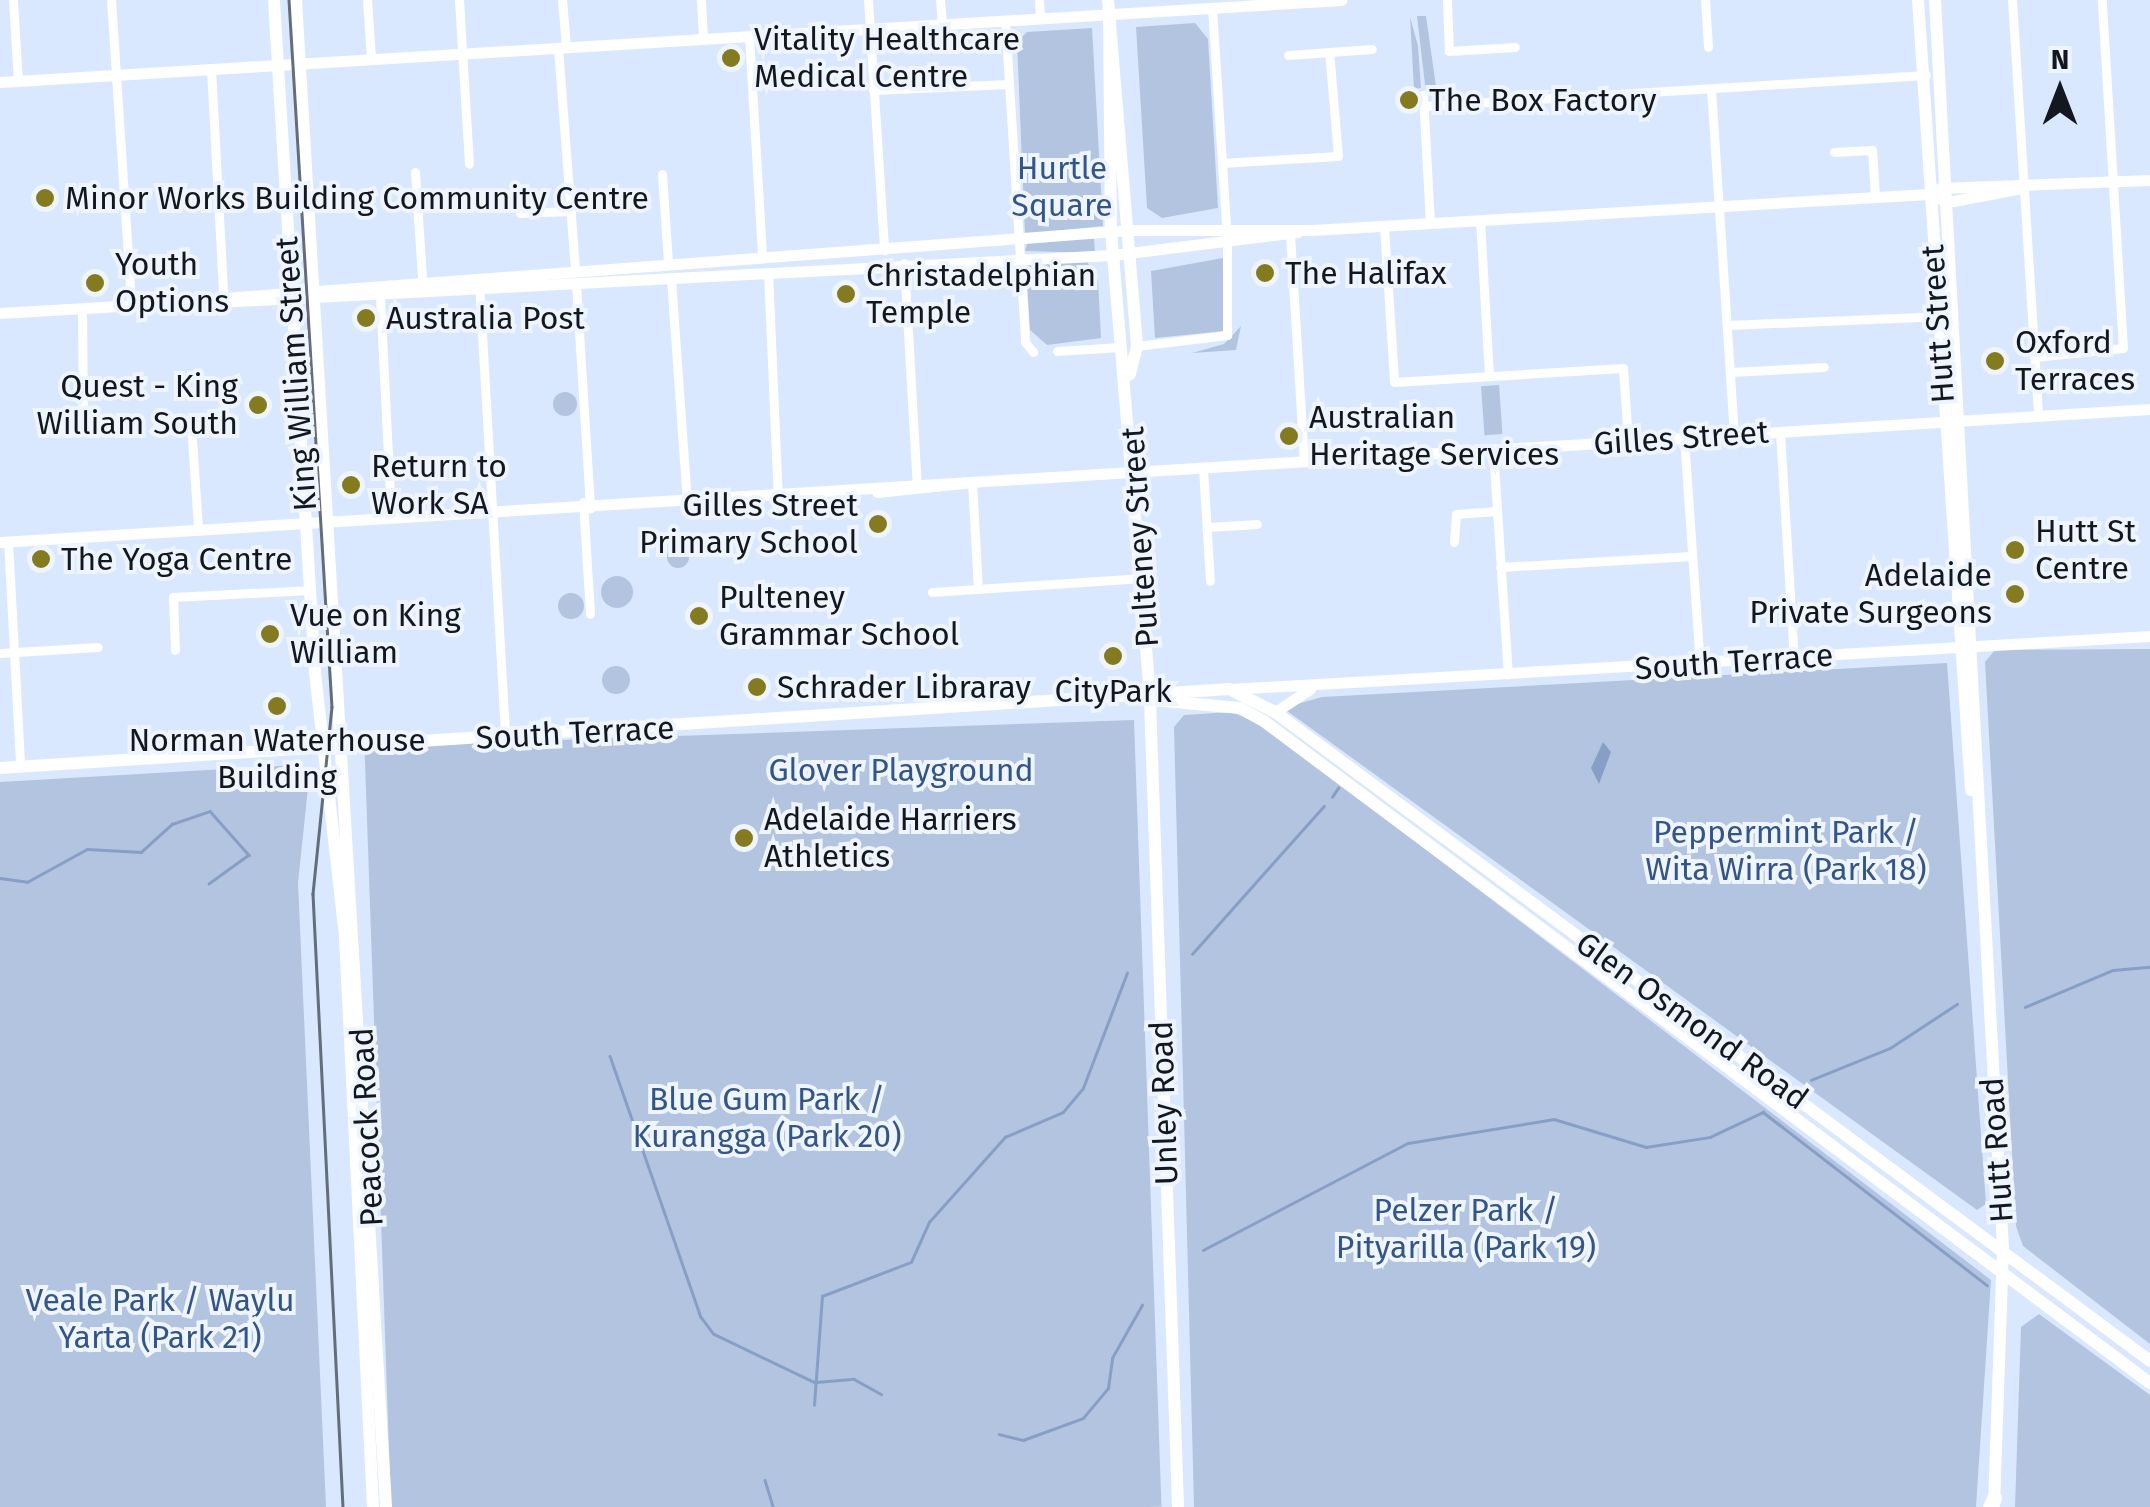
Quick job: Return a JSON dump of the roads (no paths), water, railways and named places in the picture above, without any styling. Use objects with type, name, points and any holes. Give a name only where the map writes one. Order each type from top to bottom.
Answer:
[{"type":"main road","name":"King William Street","points":[[274,0],[309,590],[324,748]]},
{"type":"main road","name":"King William Street","points":[[296,0],[343,746]]},
{"type":"main road","name":"Hutt Street","points":[[1918,0],[1956,648]]},
{"type":"main road","name":"Hutt Street","points":[[1935,0],[1972,648]]},
{"type":"main road","name":"Pulteney Street","points":[[1108,7],[1137,346],[1130,374]]},
{"type":"main road","name":"Pulteney Street","points":[[1108,7],[1111,231],[1120,347],[1130,374],[1150,700]]},
{"type":"main road","name":"Hutt Road","points":[[1956,648],[1972,793],[2003,1248],[1993,1504]]},
{"type":"main road","name":"Hutt Road","points":[[1972,648],[1972,793]]},
{"type":"main road","name":"South Terrace","points":[[0,768],[1150,700],[1229,689]]},
{"type":"main road","name":"Glen Osmond Road","points":[[1229,689],[2003,1248],[2150,1361]]},
{"type":"main road","name":"South Terrace","points":[[1150,700],[1240,708],[1270,717]]},
{"type":"main road","name":"Unley Road","points":[[1150,700],[1178,1507]]},
{"type":"main road","name":"Peacock Road","points":[[343,746],[386,1507]]},
{"type":"main road","name":"Peacock Road","points":[[324,748],[358,1058],[373,1507]]},
{"type":"main road","name":"Glen Osmond Road","points":[[1372,792],[1725,1064],[2150,1382]]},
{"type":"main road","points":[[1725,1064],[1734,1052]]},
{"type":"street","points":[[13,0],[18,81]]},
{"type":"street","points":[[111,0],[130,305]]},
{"type":"street","points":[[368,0],[371,59]]},
{"type":"street","points":[[459,0],[469,164]]},
{"type":"street","points":[[562,0],[575,269]]},
{"type":"street","points":[[701,0],[703,39]]},
{"type":"street","points":[[868,0],[884,250]]},
{"type":"street","points":[[940,0],[942,24]]},
{"type":"street","points":[[1039,0],[1040,18]]},
{"type":"street","points":[[0,82],[1040,18],[1108,7],[1192,4],[1212,8],[1341,0]]},
{"type":"street","points":[[1447,0],[1449,51],[1515,47]]},
{"type":"street","points":[[1705,0],[1708,47]]},
{"type":"street","points":[[2012,0],[2038,416]]},
{"type":"street","points":[[2034,358],[2122,348],[2102,0]]},
{"type":"street","points":[[1212,8],[1226,224]]},
{"type":"street","points":[[1006,20],[1020,256],[1034,352]]},
{"type":"street","points":[[749,36],[762,257]]},
{"type":"street","points":[[1288,54],[1372,50]]},
{"type":"street","points":[[1222,163],[1338,156],[1329,52]]},
{"type":"street","points":[[211,69],[223,292]]},
{"type":"street","points":[[1430,223],[1424,101],[1711,90],[1940,74]]},
{"type":"street","points":[[873,90],[1009,84]]},
{"type":"street","points":[[1711,90],[1734,435]]},
{"type":"street","points":[[1834,152],[1872,150],[1875,198]]},
{"type":"street","points":[[415,172],[422,278]]},
{"type":"street","points":[[662,174],[686,499]]},
{"type":"street","points":[[0,313],[130,305],[317,301],[1020,256],[1113,255],[1227,246],[1312,230],[1875,198],[1930,194],[1947,185],[2022,188],[2150,180]]},
{"type":"street","points":[[1930,194],[1948,202],[2022,188]]},
{"type":"street","points":[[520,213],[570,211]]},
{"type":"street","points":[[1480,220],[1489,376]]},
{"type":"street","points":[[130,305],[289,286],[1019,242],[1111,231],[1226,224],[1312,230]]},
{"type":"street","points":[[1384,226],[1394,382],[1623,368],[1628,441]]},
{"type":"street","points":[[1290,234],[1304,461]]},
{"type":"street","points":[[1137,346],[1227,335],[1227,246]]},
{"type":"street","points":[[903,249],[917,486]]},
{"type":"street","points":[[768,272],[778,494]]},
{"type":"street","points":[[478,274],[505,737]]},
{"type":"street","points":[[576,284],[590,614]]},
{"type":"street","points":[[380,297],[391,517]]},
{"type":"street","points":[[82,308],[83,417]]},
{"type":"street","points":[[1727,325],[1954,315]]},
{"type":"street","points":[[1057,351],[1120,347]]},
{"type":"street","points":[[1730,372],[1824,366]]},
{"type":"street","name":"Gilles Street","points":[[4,541],[2150,410]]},
{"type":"street","points":[[191,425],[198,529]]},
{"type":"street","points":[[1780,432],[1794,658]]},
{"type":"street","points":[[1684,438],[1700,664]]},
{"type":"street","points":[[1492,450],[1508,675]]},
{"type":"street","points":[[1203,468],[1210,581]]},
{"type":"street","points":[[972,482],[978,589]]},
{"type":"street","points":[[1454,542],[1456,514],[1497,511]]},
{"type":"street","points":[[1207,527],[1257,524]]},
{"type":"street","points":[[4,541],[20,766]]},
{"type":"street","points":[[1500,567],[1692,556]]},
{"type":"street","points":[[932,592],[1143,578]]},
{"type":"street","points":[[175,650],[172,597],[309,590]]},
{"type":"street","name":"South Terrace","points":[[1229,689],[2150,636]]},
{"type":"street","points":[[0,653],[98,647]]},
{"type":"street","name":"South Terrace","points":[[1270,717],[1319,685]]},
{"type":"waterway","points":[[1332,797],[1338,788]]},
{"type":"waterway","points":[[1192,954],[1324,806]]},
{"type":"waterway","points":[[0,878],[27,882],[87,849],[141,852],[172,824],[210,811],[249,855],[209,884]]},
{"type":"waterway","points":[[2025,1007],[2113,970],[2150,967]]},
{"type":"waterway","points":[[814,1405],[822,1296],[911,1262],[929,1222],[1005,1137],[1063,1112],[1083,1088],[1127,973]]},
{"type":"waterway","points":[[1811,1080],[1890,1048],[1957,1004]]},
{"type":"waterway","points":[[610,1056],[701,1317],[714,1334],[814,1382]]},
{"type":"waterway","points":[[1203,1250],[1408,1143],[1554,1119],[1646,1147],[1710,1137],[1763,1112],[1987,1285]]},
{"type":"waterway","points":[[999,1434],[1023,1440],[1083,1418],[1108,1388],[1112,1358],[1142,1305]]},
{"type":"waterway","points":[[816,1382],[854,1379],[881,1394]]},
{"type":"waterway","points":[[765,1480],[773,1507]]},
{"type":"tram line","points":[[289,0],[332,707],[313,894],[343,1507]]},
{"type":"place","name":"Vitality Healthcare Medical Centre","points":[[731,58]]},
{"type":"place","name":"The Box Factory","points":[[1409,100]]},
{"type":"place","name":"Minor Works Building Community Centre","points":[[45,198]]},
{"type":"place","name":"The Halifax","points":[[1265,273]]},
{"type":"place","name":"Youth Options","points":[[95,283]]},
{"type":"place","name":"Christadelphian Temple","points":[[846,294]]},
{"type":"place","name":"Australia Post","points":[[366,318]]},
{"type":"place","name":"Oxford Terraces","points":[[1995,361]]},
{"type":"place","name":"Quest - King William South","points":[[258,405]]},
{"type":"place","name":"Australian Heritage Services","points":[[1289,436]]},
{"type":"place","name":"Return to Work SA","points":[[351,485]]},
{"type":"place","name":"Gilles Street Primary School","points":[[878,524]]},
{"type":"place","name":"Hutt St Centre","points":[[2015,550]]},
{"type":"place","name":"The Yoga Centre","points":[[41,559]]},
{"type":"place","name":"Adelaide Private Surgeons","points":[[2015,594]]},
{"type":"place","name":"Pulteney Grammar School","points":[[699,616]]},
{"type":"place","name":"Vue on King William","points":[[270,634]]},
{"type":"place","name":"CityPark","points":[[1113,656]]},
{"type":"place","name":"Schrader Libraray","points":[[757,687]]},
{"type":"place","name":"Norman Waterhouse Building","points":[[277,706]]},
{"type":"place","name":"Adelaide Harriers Athletics","points":[[744,838]]},
{"type":"park label","name":"Hurtle Square","points":[[1062,188]]},
{"type":"park label","name":"Glover Playground","points":[[901,770]]},
{"type":"park label","name":"Peppermint Park / Wita Wirra (Park 18)","points":[[1786,852]]},
{"type":"park label","name":"Blue Gum Park / Kurangga (Park 20)","points":[[767,1118]]},
{"type":"park label","name":"Pelzer Park / Pityarilla (Park 19)","points":[[1466,1230]]},
{"type":"park label","name":"Veale Park / Waylu Yarta (Park 21)","points":[[160,1320]]}]
